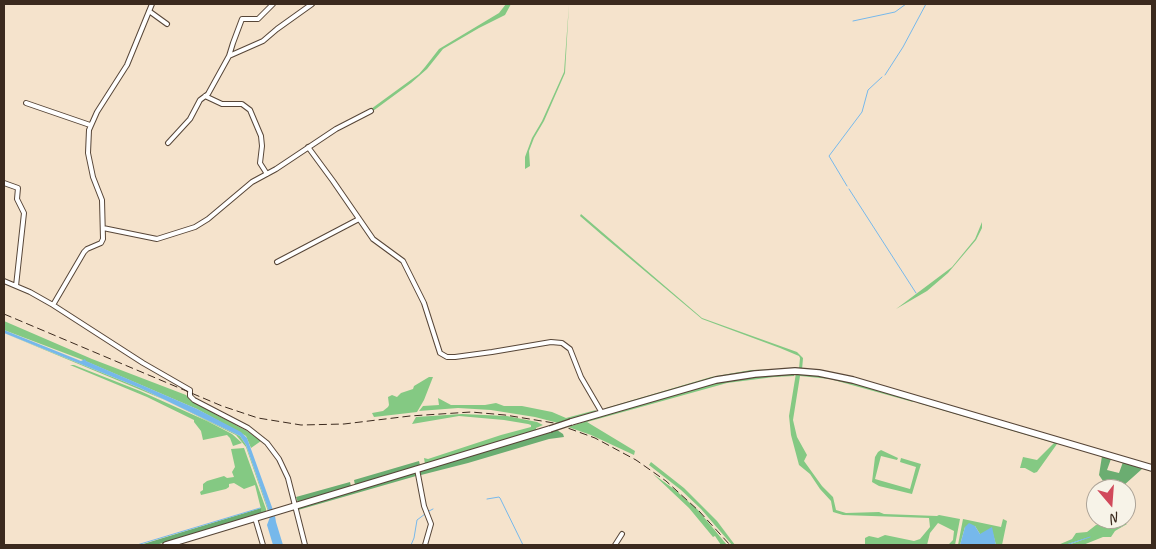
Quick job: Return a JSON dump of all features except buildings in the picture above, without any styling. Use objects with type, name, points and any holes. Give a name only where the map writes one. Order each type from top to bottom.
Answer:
[{"type":"main road","points":[[166,545],[716,380],[776,372],[819,373],[853,380],[1152,468]]},
{"type":"street","points":[[53,305],[86,249],[102,242],[104,236],[102,200],[93,177],[88,153],[87,141],[90,125],[127,65],[152,4]]},
{"type":"street","points":[[168,143],[190,119],[200,100],[205,96],[230,56],[242,19],[258,19],[273,4]]},
{"type":"street","points":[[230,56],[263,41],[277,28],[312,4]]},
{"type":"street","points":[[149,11],[167,24]]},
{"type":"street","points":[[205,96],[222,104],[242,104],[250,110],[261,136],[260,163],[267,174]]},
{"type":"street","points":[[26,103],[90,125]]},
{"type":"street","points":[[103,228],[156,238],[183,231],[202,223],[252,182],[336,129],[371,111]]},
{"type":"street","points":[[308,147],[376,243],[403,261],[424,303],[438,349],[443,355],[455,357],[551,342],[562,343],[570,349],[581,378],[602,413]]},
{"type":"street","points":[[4,184],[18,188],[17,199],[24,213],[16,286]]},
{"type":"street","points":[[277,262],[359,219]]},
{"type":"street","points":[[4,281],[53,305],[143,363],[190,390],[190,396],[194,400],[248,428],[259,436],[271,447],[284,468],[305,545]]},
{"type":"street","points":[[418,469],[424,506],[431,524],[425,545]]},
{"type":"street","points":[[255,518],[264,545]]},
{"type":"street","points":[[615,545],[622,534]]},
{"type":"green space","points":[[506,4],[511,4],[505,15],[443,49],[427,69],[411,83],[373,111],[371,109],[419,74],[439,49],[499,13]]},
{"type":"green space","points":[[569,4],[565,73],[544,121],[534,138],[529,151],[530,166],[525,169],[525,157],[532,138],[542,121],[564,72]]},
{"type":"green space","points":[[581,214],[702,318],[797,352],[803,358],[802,370],[759,371],[719,377],[612,408],[606,408],[711,377],[751,370],[799,369],[800,358],[780,348],[702,319],[580,216]]},
{"type":"green space","points":[[982,222],[982,228],[976,240],[948,273],[927,291],[896,309],[952,267],[975,239]]},
{"type":"green space","points":[[4,321],[92,359],[186,395],[193,402],[247,431],[261,441],[251,448],[246,436],[197,409],[83,360],[4,330]]},
{"type":"green space","points":[[4,333],[140,388],[165,400]]},
{"type":"green space","points":[[70,365],[140,391],[207,421],[232,434],[242,443],[233,446],[227,435],[203,440],[201,431],[194,420],[147,397]]},
{"type":"green space","points":[[796,373],[848,381],[912,400],[913,402],[830,379],[800,376],[793,420],[797,437],[807,455],[804,461],[822,486],[833,497],[836,510],[846,513],[879,512],[884,514],[939,515],[960,519],[955,545],[948,545],[953,540],[954,531],[938,523],[930,533],[927,545],[865,545],[865,538],[869,536],[878,538],[885,535],[914,541],[920,539],[930,527],[929,518],[843,515],[833,512],[831,501],[810,474],[799,465],[791,435],[789,416]]},
{"type":"green space","points":[[794,374],[794,376],[727,383],[587,422],[635,451],[634,455],[591,435],[568,427],[708,383],[755,376]]},
{"type":"green space","points":[[429,377],[433,377],[417,412],[374,417],[372,413],[383,411],[388,407],[388,397],[392,395],[397,397],[401,393],[413,389],[414,386]]},
{"type":"green space","points":[[438,398],[451,405],[485,405],[496,403],[504,406],[522,406],[552,412],[566,418],[596,410],[594,413],[558,423],[535,417],[491,410],[458,408],[419,411],[423,406],[439,405]]},
{"type":"green space","points":[[165,400],[240,436],[246,445],[269,512],[246,447],[236,435]]},
{"type":"green space","points":[[919,402],[1056,441],[1057,444],[1037,472],[1034,473],[1025,468],[1020,468],[1023,457],[1037,460],[1054,443]]},
{"type":"green space","points":[[462,414],[507,416],[543,425],[536,428],[536,430],[425,464],[424,458],[428,459],[531,427],[528,424],[504,420],[459,416],[412,424],[416,417]]},
{"type":"green space","points":[[557,430],[564,437],[549,439],[421,475],[419,470]]},
{"type":"green space","points":[[244,448],[266,512],[262,513],[255,485],[244,489],[234,483],[229,484],[229,487],[226,489],[201,495],[200,492],[203,490],[203,484],[207,481],[224,476],[227,478],[234,477],[232,472],[235,467],[231,449]]},
{"type":"green space","points":[[881,450],[898,458],[897,460],[881,456],[875,479],[910,489],[916,467],[900,462],[901,458],[921,464],[912,494],[879,486],[872,482],[875,457]]},
{"type":"green space","points":[[1102,456],[1111,459],[1107,470],[1119,473],[1123,462],[1142,467],[1131,479],[1102,479],[1099,475]]},
{"type":"green space","points":[[419,461],[420,465],[355,485],[354,480]]},
{"type":"green space","points":[[651,462],[684,488],[717,521],[735,545],[732,545],[701,509],[681,490],[649,465]]},
{"type":"green space","points":[[415,472],[416,476],[298,510],[298,508]]},
{"type":"green space","points":[[653,474],[698,510],[727,545],[721,545],[689,508]]},
{"type":"green space","points":[[350,482],[351,486],[298,502],[296,497]]},
{"type":"green space","points":[[261,508],[262,513],[156,545],[140,545]]},
{"type":"green space","points":[[963,519],[1001,527],[1003,519],[1007,521],[1002,545],[996,545],[993,534],[980,534],[975,526],[965,527],[960,545],[958,545]]},
{"type":"green space","points":[[1091,529],[1118,529],[1111,537],[1103,537],[1083,545],[1068,545],[1090,537],[1065,545],[1058,545],[1072,539],[1076,533],[1087,532]]},
{"type":"water","points":[[4,330],[81,361],[85,359],[197,409],[241,432],[247,438],[273,510],[269,512],[246,445],[240,436],[140,388],[4,333]]},
{"type":"water","points":[[275,516],[283,545],[273,545],[267,525],[270,517]]},
{"type":"water","points":[[969,523],[975,526],[980,534],[992,527],[996,545],[960,545],[965,527]]},
{"type":"waterway","points":[[853,21],[895,12],[906,4]]},
{"type":"waterway","points":[[885,75],[903,47],[926,4]]},
{"type":"waterway","points":[[847,186],[829,156],[862,112],[868,90],[882,77]]},
{"type":"waterway","points":[[849,189],[916,293]]},
{"type":"waterway","points":[[487,499],[500,498],[523,545]]},
{"type":"waterway","points":[[137,545],[260,508]]},
{"type":"waterway","points":[[429,511],[433,509]]},
{"type":"waterway","points":[[411,545],[417,520],[425,514]]},
{"type":"waterway","points":[[1066,545],[1090,537]]},
{"type":"railway","points":[[4,314],[222,406],[258,418],[301,425],[344,424],[410,416],[471,412],[554,423],[595,438],[636,460],[666,481],[699,511],[730,545]]}]
